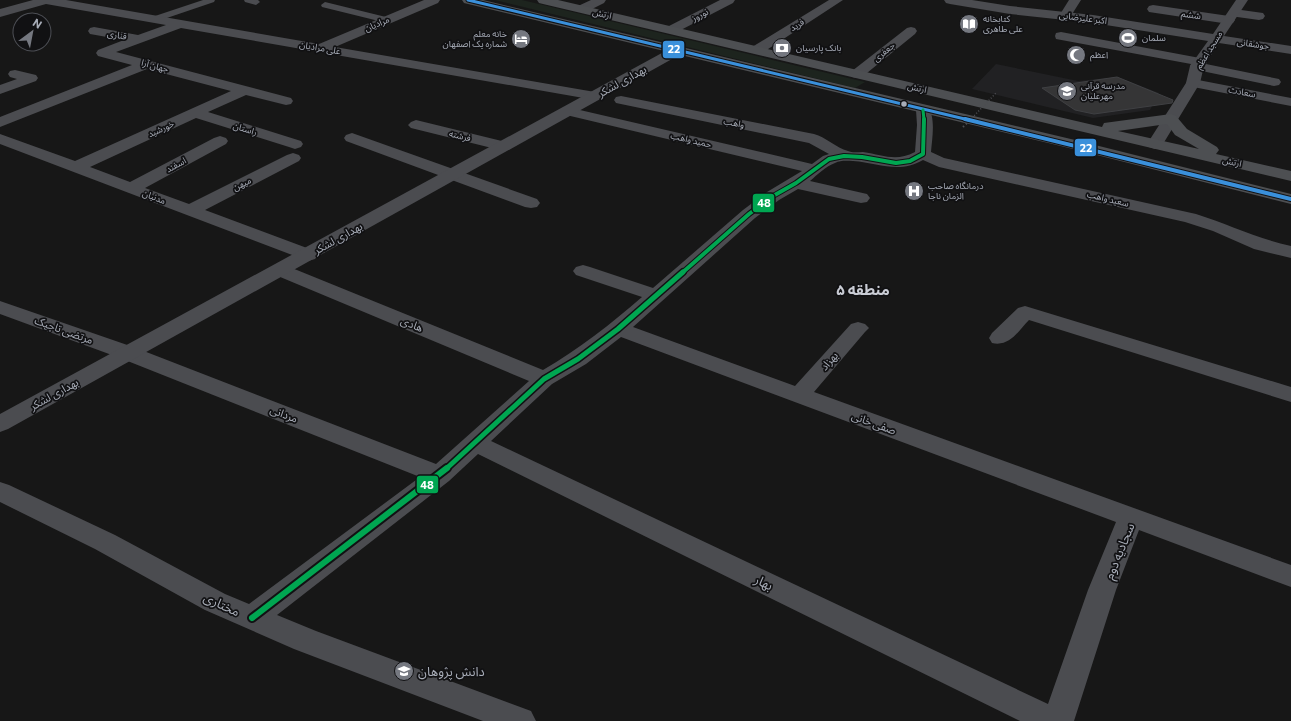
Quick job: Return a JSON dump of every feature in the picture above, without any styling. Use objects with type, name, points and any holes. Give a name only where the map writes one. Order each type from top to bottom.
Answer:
[{"type":"main road","name":"ارتش","points":[[468,0],[676,51],[1075,145],[1291,199]]},
{"type":"main road","name":"ارتش","points":[[543,0],[1291,176]]},
{"type":"main road","points":[[1060,122],[1098,126],[1123,126],[1170,120],[1181,132],[1208,149],[1266,170]]},
{"type":"main road","points":[[1075,145],[1111,149],[1156,144]]},
{"type":"main road","points":[[1196,175],[1194,169],[1202,164],[1291,185]]},
{"type":"street","name":"علی مرادیان","points":[[45,0],[595,96]]},
{"type":"street","points":[[0,13],[45,0]]},
{"type":"street","name":"مرادیان","points":[[320,48],[434,0]]},
{"type":"street","points":[[582,9],[600,0]]},
{"type":"street","name":"نوروز","points":[[671,30],[729,0]]},
{"type":"street","name":"فرید","points":[[757,50],[837,0]]},
{"type":"street","name":"اکبر علیرضایی","points":[[950,0],[1216,39]]},
{"type":"street","points":[[1065,16],[1075,0]]},
{"type":"street","name":"مسجد اعظم","points":[[1156,144],[1193,83],[1199,64],[1242,0]]},
{"type":"street","name":"ششم","points":[[1153,9],[1231,16]]},
{"type":"street","points":[[1231,16],[1259,16]]},
{"type":"street","name":"جهان آرا","points":[[180,24],[103,53],[286,101]]},
{"type":"street","name":"قناری","points":[[94,31],[140,39]]},
{"type":"street","name":"جعفری","points":[[857,74],[911,31]]},
{"type":"street","points":[[212,41],[230,32]]},
{"type":"street","points":[[1061,36],[1199,64],[1274,82]]},
{"type":"street","name":"جوشقانی","points":[[1216,39],[1291,50]]},
{"type":"street","name":"بهداری لشکر","points":[[0,424],[676,51]]},
{"type":"street","points":[[0,122],[147,64]]},
{"type":"street","points":[[0,90],[31,78],[15,74]]},
{"type":"street","name":"سعادت","points":[[1193,83],[1291,102]]},
{"type":"street","name":"خورشید","points":[[76,167],[245,90]]},
{"type":"street","name":"واهب","points":[[621,100],[814,139],[844,156]]},
{"type":"street","points":[[252,618],[440,475],[544,379],[578,358],[618,329],[749,214],[773,196],[796,183],[829,159],[844,156],[862,157],[896,163],[910,161],[923,154],[925,125],[923,110]]},
{"type":"street","name":"حمید واهب","points":[[567,111],[814,169]]},
{"type":"street","name":"راستان","points":[[195,113],[294,151]]},
{"type":"street","name":"فرشته","points":[[416,125],[504,146]]},
{"type":"street","name":"مدنیان","points":[[0,138],[308,255]]},
{"type":"street","points":[[352,138],[531,203]]},
{"type":"street","name":"اسفند","points":[[132,188],[220,141]]},
{"type":"street","name":"میهن","points":[[191,210],[294,151]]},
{"type":"street","name":"سعید واهب","points":[[923,154],[939,162],[1190,218],[1219,227],[1261,245],[1291,252]]},
{"type":"street","points":[[796,183],[861,198]]},
{"type":"street","name":"هادی","points":[[280,270],[544,379]]},
{"type":"street","points":[[583,271],[656,295]]},
{"type":"street","name":"مرتضی تاجیک","points":[[0,307],[128,354]]},
{"type":"street","points":[[1000,338],[1025,312],[1291,395]]},
{"type":"street","name":"بهزاد","points":[[799,395],[858,328]]},
{"type":"street","name":"صفی خانی","points":[[618,329],[1131,517]]},
{"type":"street","name":"مردانی","points":[[128,354],[440,475]]},
{"type":"street","name":"بهار","points":[[475,443],[1052,721]]},
{"type":"street","name":"مختاری","points":[[0,491],[105,542],[215,602],[305,640],[520,721]]},
{"type":"street","name":"سجادیه دوم","points":[[1058,721],[1102,590],[1131,517],[1291,576]]},
{"type":"lane","points":[[155,20],[211,0]]},
{"type":"lane","points":[[325,5],[387,20]]},
{"type":"path","points":[[963,127],[996,93]]},
{"type":"shaded area","points":[[495,0],[522,0],[865,82],[855,88]]},
{"type":"shaded area","name":"مدرسه قرآنی مهرعلیان","points":[[996,64],[1078,81],[1118,77],[1159,93],[1150,110],[1093,118],[972,89]]},
{"type":"building","points":[[1117,77],[1173,100],[1172,103],[1094,114],[1075,110],[1042,88]]},
{"type":"transit line","name":"22","points":[[468,0],[1075,145],[1291,199]]},
{"type":"transit line","name":"48","points":[[252,618],[440,475],[544,379],[578,359],[618,329],[749,214],[773,196],[796,183],[829,159],[844,156],[862,157],[896,163],[910,161],[923,154],[925,125],[923,110]]},
{"type":"place","name":"کتابخانه علی طاهری","points":[[969,24]]},
{"type":"place","name":"سلمان","points":[[1128,38]]},
{"type":"place","name":"خانه معلم شماره یک اصفهان","points":[[521,39]]},
{"type":"place","name":"بانک پارسیان","points":[[782,48]]},
{"type":"place","name":"اعظم","points":[[1076,55]]},
{"type":"place","name":"مدرسه قرآنی مهرعلیان","points":[[1067,91]]},
{"type":"place","name":"درمانگاه صاحب الزمان ناجا","points":[[914,191]]},
{"type":"place","name":"دانش پژوهان","points":[[404,671]]},
{"type":"district","name":"منطقه ۵","points":[[863,290]]}]
